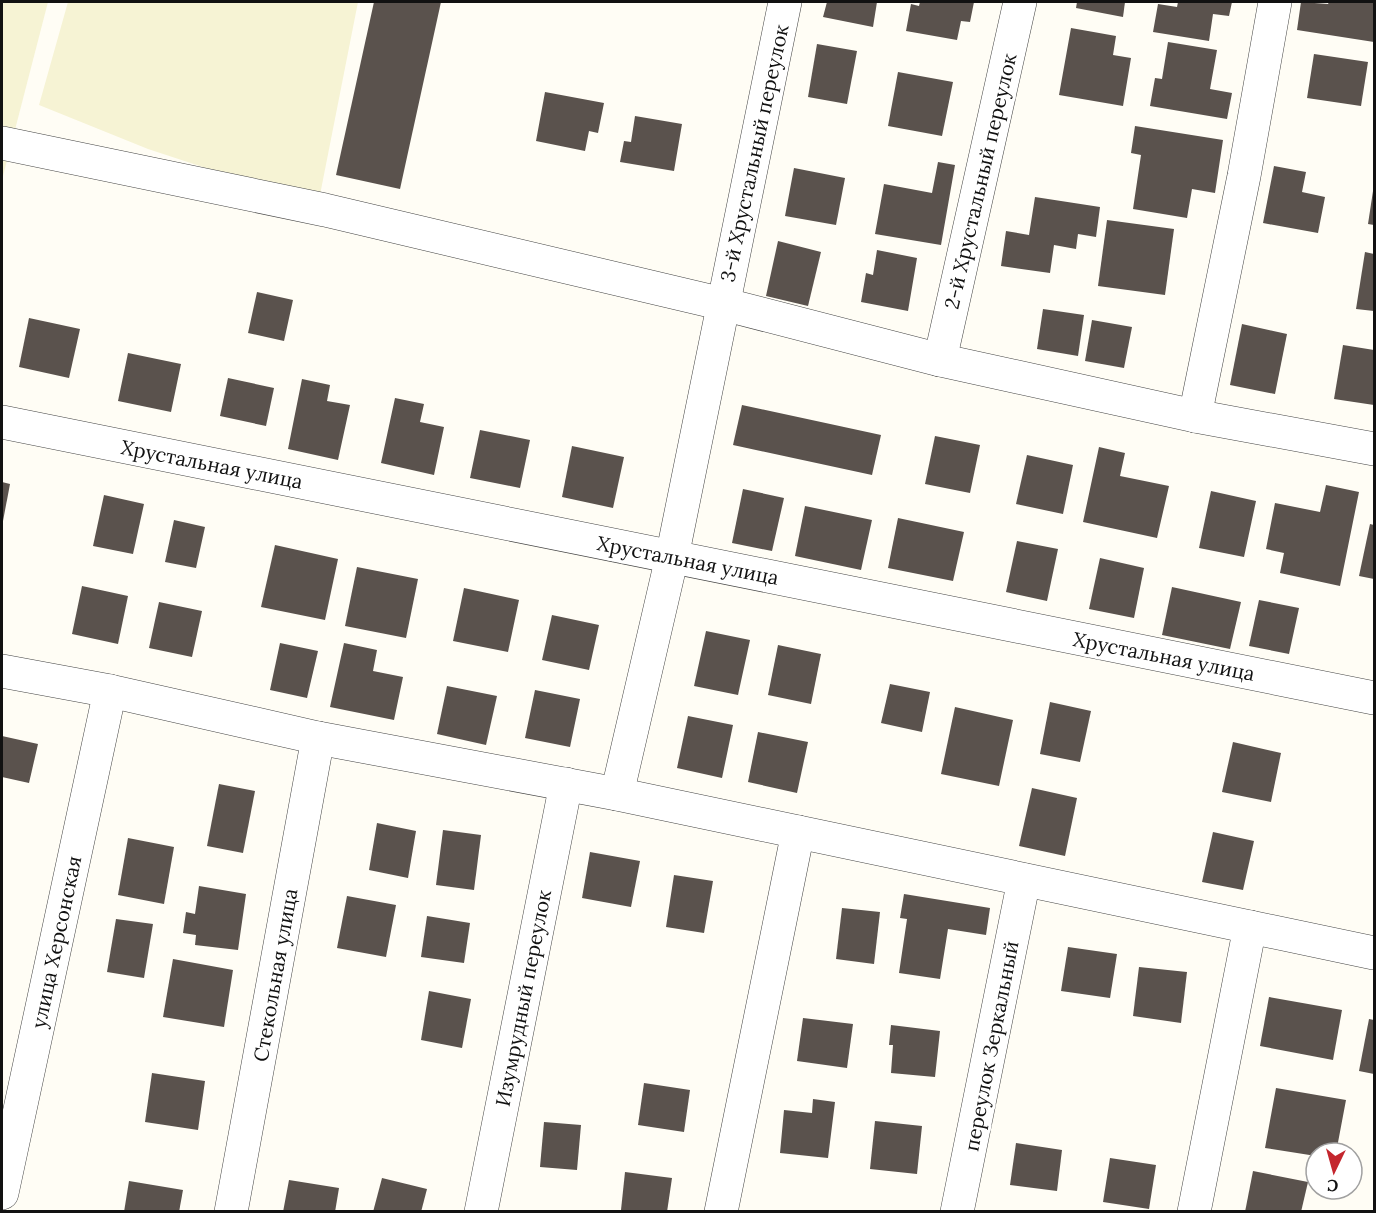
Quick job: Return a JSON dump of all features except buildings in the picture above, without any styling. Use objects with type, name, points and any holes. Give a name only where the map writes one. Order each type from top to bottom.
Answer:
[{"type":"street","name":"3-й Хрустальный переулок","points":[[617,794],[672,557],[785,2]]},
{"type":"street","name":"2-й Хрустальный переулок","points":[[940,360],[1020,2]]},
{"type":"street","points":[[1195,416],[1244,176],[1275,2]]},
{"type":"street","points":[[2,143],[325,210],[723,304],[940,360],[1195,416],[1374,449]]},
{"type":"street","name":"Хрустальная улица","points":[[2,422],[1374,698]]},
{"type":"street","points":[[2,671],[110,691],[318,738],[617,794],[1374,953]]},
{"type":"street","name":"улица Херсонская","points":[[2,1193],[110,691]]},
{"type":"street","name":"Стекольная улица","points":[[231,1212],[318,738]]},
{"type":"street","name":"Изумрудный переулок","points":[[481,1212],[566,784]]},
{"type":"street","points":[[721,1212],[798,832]]},
{"type":"street","name":"переулок Зеркальный","points":[[957,1212],[1024,880]]},
{"type":"street","points":[[1194,1212],[1250,927]]},
{"type":"shaded area","points":[[2,2],[48,2],[2,180]]},
{"type":"shaded area","points":[[68,2],[358,2],[318,205],[148,149],[39,105]]}]
